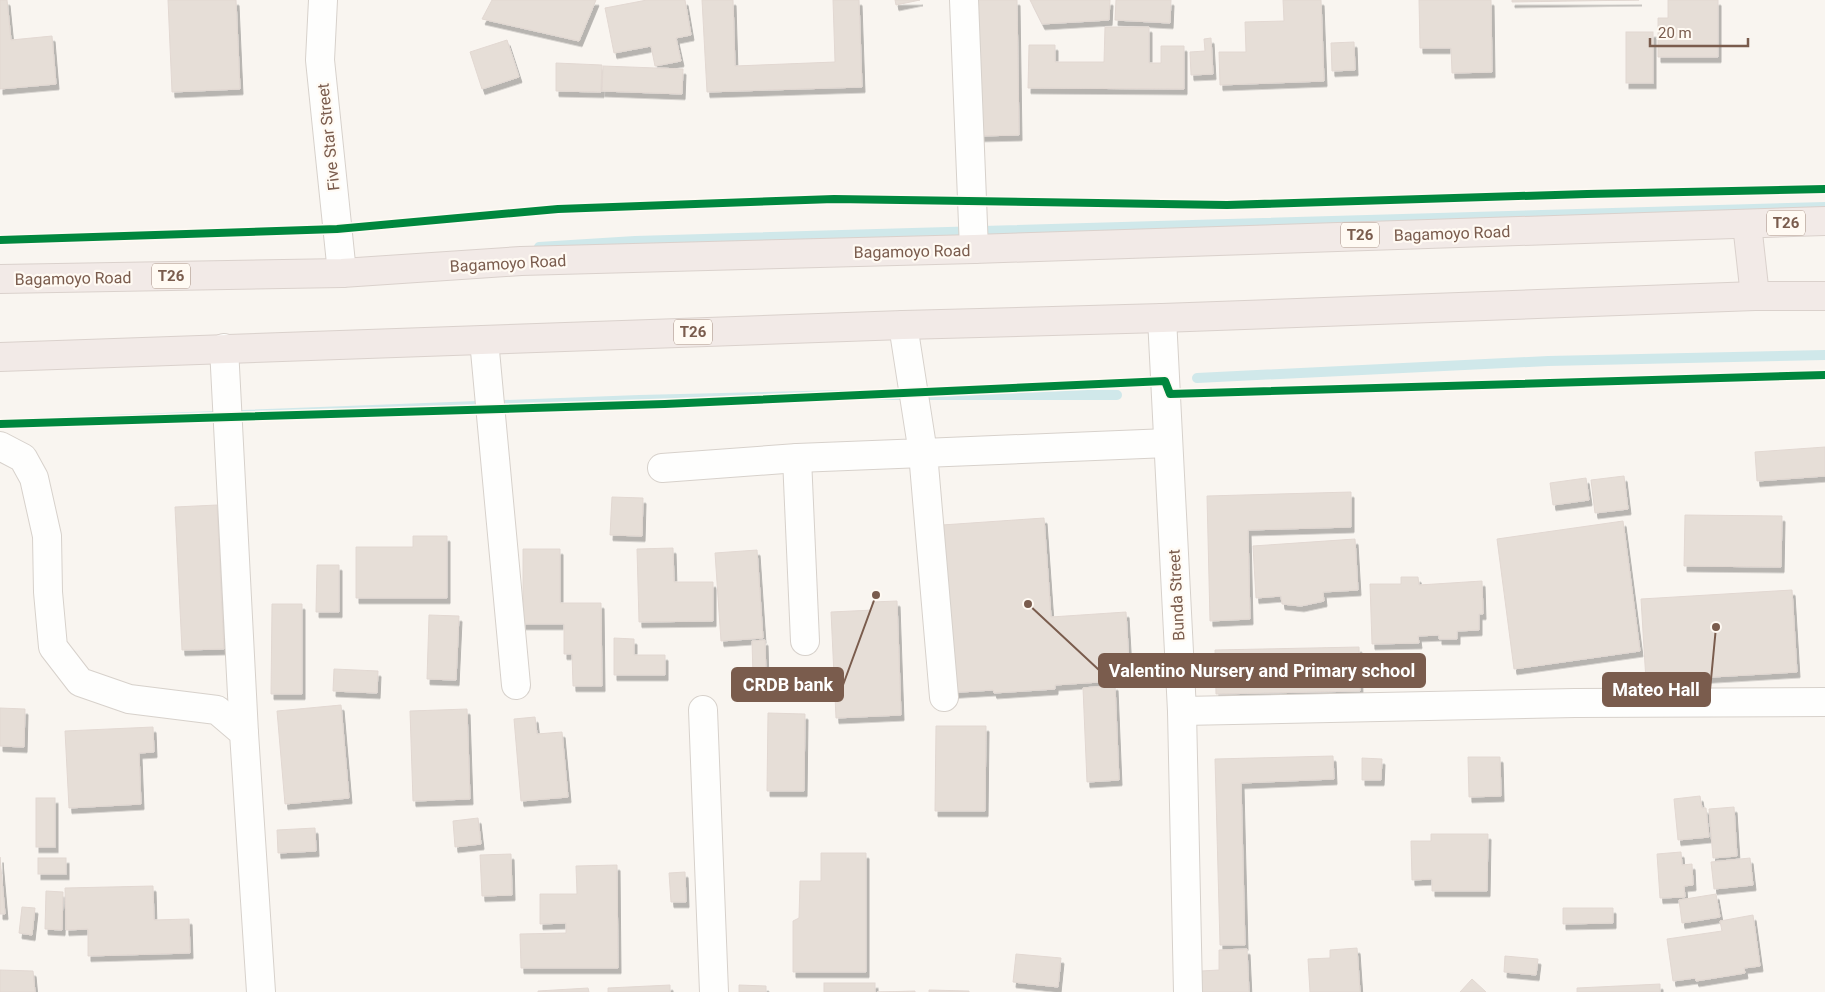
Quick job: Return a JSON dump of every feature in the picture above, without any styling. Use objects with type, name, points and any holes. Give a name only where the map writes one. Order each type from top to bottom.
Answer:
[{"type":"highway","name":"Bagamoyo Road","points":[[0,279],[342,273],[521,261],[974,249],[1825,221]]},
{"type":"highway","points":[[1747,224],[1755,296]]},
{"type":"highway","name":"T26","points":[[0,357],[1755,296],[1825,296]]},
{"type":"street","name":"Five Star Street","points":[[323,0],[320,60],[342,273]]},
{"type":"street","points":[[964,0],[974,249]]},
{"type":"street","name":"Bunda Street","points":[[1162,318],[1182,711],[1188,992]]},
{"type":"street","points":[[903,325],[923,453],[944,697]]},
{"type":"street","points":[[484,340],[516,685]]},
{"type":"street","points":[[224,348],[244,733],[261,992]]},
{"type":"street","points":[[662,468],[797,458],[1168,443]]},
{"type":"street","points":[[0,446],[23,458],[34,478],[47,536],[48,592],[54,647],[80,682],[129,699],[217,710],[244,733]]},
{"type":"street","points":[[797,458],[805,641]]},
{"type":"street","points":[[1182,711],[1575,703],[1825,702]]},
{"type":"street","points":[[703,710],[714,992]]},
{"type":"building","points":[[0,0],[7,0],[11,40],[52,36],[56,84],[0,89]]},
{"type":"building","points":[[168,0],[236,0],[240,89],[172,92]]},
{"type":"building","points":[[492,0],[596,0],[579,41],[482,19]]},
{"type":"building","points":[[647,0],[685,0],[691,35],[676,38],[681,61],[655,66],[651,46],[614,53],[605,8]]},
{"type":"building","points":[[702,0],[733,0],[735,66],[835,62],[833,0],[859,0],[862,87],[707,92]]},
{"type":"building","points":[[895,0],[920,0],[896,5]]},
{"type":"building","points":[[977,0],[1017,0],[1019,135],[979,136]]},
{"type":"building","points":[[1030,0],[1110,0],[1109,20],[1042,24]]},
{"type":"building","points":[[1116,0],[1171,0],[1170,23],[1115,20]]},
{"type":"building","points":[[1283,0],[1321,0],[1324,81],[1220,85],[1219,52],[1246,52],[1245,22],[1284,21]]},
{"type":"building","points":[[1419,0],[1491,0],[1492,72],[1452,73],[1451,48],[1420,48]]},
{"type":"building","points":[[1512,0],[1639,0],[1512,2]]},
{"type":"building","points":[[1668,0],[1718,0],[1718,57],[1658,57],[1658,18],[1668,18]]},
{"type":"building","points":[[1105,27],[1149,27],[1149,63],[1161,63],[1161,46],[1184,46],[1184,89],[1028,88],[1029,45],[1055,45],[1055,62],[1104,62]]},
{"type":"building","points":[[1626,32],[1653,32],[1653,83],[1626,83]]},
{"type":"building","points":[[1211,38],[1213,74],[1191,75],[1190,52],[1205,51],[1204,39]]},
{"type":"building","points":[[507,40],[519,77],[482,89],[470,52]]},
{"type":"building","points":[[1354,42],[1355,70],[1332,71],[1331,43]]},
{"type":"building","points":[[556,63],[602,65],[601,92],[556,91]]},
{"type":"building","points":[[603,66],[683,69],[682,94],[602,91]]},
{"type":"building","points":[[1825,447],[1825,476],[1757,481],[1755,452]]},
{"type":"building","points":[[1624,476],[1628,509],[1595,513],[1591,480]]},
{"type":"building","points":[[1586,478],[1589,500],[1553,505],[1550,483]]},
{"type":"building","points":[[1351,492],[1351,527],[1248,530],[1250,619],[1210,621],[1207,496]]},
{"type":"building","points":[[612,497],[643,498],[642,536],[610,535]]},
{"type":"building","points":[[217,505],[224,649],[182,650],[175,507]]},
{"type":"building","points":[[1685,515],[1782,516],[1781,567],[1684,566]]},
{"type":"building","points":[[1044,518],[1051,617],[1126,612],[1130,680],[1055,685],[1055,689],[994,693],[993,690],[945,693],[942,525]]},
{"type":"building","points":[[1623,521],[1640,651],[1514,669],[1497,539]]},
{"type":"building","points":[[413,536],[447,536],[447,598],[356,598],[356,547],[413,547]]},
{"type":"building","points":[[1355,539],[1358,590],[1323,592],[1324,601],[1301,606],[1282,604],[1281,596],[1256,598],[1253,546]]},
{"type":"building","points":[[673,548],[674,582],[713,582],[713,621],[639,622],[637,549]]},
{"type":"building","points":[[523,549],[560,549],[560,603],[601,603],[602,686],[573,686],[572,654],[564,654],[564,624],[523,624]]},
{"type":"building","points":[[757,550],[763,638],[721,641],[715,553]]},
{"type":"building","points":[[317,565],[339,565],[339,612],[316,612]]},
{"type":"building","points":[[1401,577],[1418,577],[1419,585],[1482,581],[1483,614],[1479,614],[1479,630],[1457,631],[1457,639],[1439,639],[1439,635],[1418,636],[1419,643],[1372,644],[1370,584],[1401,584]]},
{"type":"building","points":[[1792,590],[1797,672],[1646,681],[1641,599]]},
{"type":"building","points":[[897,601],[901,715],[836,718],[831,612],[873,610],[872,602]]},
{"type":"building","points":[[272,604],[302,604],[302,694],[271,694]]},
{"type":"building","points":[[429,615],[459,616],[456,680],[427,679]]},
{"type":"building","points":[[614,638],[634,639],[634,655],[665,655],[665,675],[614,675]]},
{"type":"building","points":[[765,640],[766,677],[753,677],[752,641]]},
{"type":"building","points":[[1359,647],[1360,691],[1216,694],[1215,650]]},
{"type":"building","points":[[334,669],[378,671],[377,693],[333,691]]},
{"type":"building","points":[[1115,685],[1119,780],[1087,782],[1083,688]]},
{"type":"building","points":[[341,705],[349,798],[285,804],[277,711]]},
{"type":"building","points":[[0,708],[25,709],[24,747],[0,746]]},
{"type":"building","points":[[467,709],[470,799],[413,801],[410,711]]},
{"type":"building","points":[[768,713],[805,714],[804,791],[767,791]]},
{"type":"building","points":[[535,717],[537,734],[562,732],[568,797],[521,801],[514,719]]},
{"type":"building","points":[[936,726],[986,726],[985,811],[935,811]]},
{"type":"building","points":[[153,727],[154,752],[139,753],[141,804],[69,808],[65,731]]},
{"type":"building","points":[[1333,756],[1334,779],[1241,783],[1245,945],[1220,945],[1215,759]]},
{"type":"building","points":[[1468,757],[1500,757],[1501,796],[1469,797]]},
{"type":"building","points":[[1362,758],[1382,759],[1381,780],[1362,780]]},
{"type":"building","points":[[1700,796],[1702,808],[1706,808],[1709,837],[1678,840],[1674,799]]},
{"type":"building","points":[[36,798],[55,798],[55,847],[36,847]]},
{"type":"building","points":[[1734,807],[1737,856],[1713,858],[1709,809]]},
{"type":"building","points":[[478,818],[481,844],[455,847],[453,821]]},
{"type":"building","points":[[315,828],[316,851],[278,853],[277,830]]},
{"type":"building","points":[[1431,834],[1488,834],[1487,891],[1432,891],[1432,879],[1412,880],[1411,841],[1431,841]]},
{"type":"building","points":[[1681,852],[1682,865],[1692,864],[1693,885],[1684,886],[1685,897],[1660,898],[1657,854]]},
{"type":"building","points":[[821,853],[866,853],[866,972],[793,972],[793,921],[799,918],[800,881],[821,881]]},
{"type":"building","points":[[511,854],[512,895],[482,896],[480,855]]},
{"type":"building","points":[[0,857],[5,914],[0,914]]},
{"type":"building","points":[[38,858],[66,858],[66,874],[38,874]]},
{"type":"building","points":[[1750,858],[1753,885],[1714,889],[1711,862]]},
{"type":"building","points":[[617,865],[618,968],[521,968],[520,934],[566,933],[566,923],[540,924],[540,894],[577,894],[576,866]]},
{"type":"building","points":[[685,872],[686,902],[671,902],[669,873]]},
{"type":"building","points":[[153,886],[154,920],[189,919],[190,953],[88,956],[88,929],[66,930],[65,888]]},
{"type":"building","points":[[46,891],[63,892],[62,930],[45,929]]},
{"type":"building","points":[[1716,894],[1720,917],[1682,923],[1679,900]]},
{"type":"building","points":[[22,907],[35,908],[32,935],[19,933]]},
{"type":"building","points":[[1563,908],[1613,908],[1613,923],[1563,924]]},
{"type":"building","points":[[1753,915],[1760,966],[1744,968],[1745,973],[1696,981],[1695,978],[1673,981],[1667,939],[1722,931],[1720,921]]},
{"type":"building","points":[[1357,948],[1360,992],[1310,992],[1308,959],[1330,958],[1330,950]]},
{"type":"building","points":[[1247,949],[1249,992],[1201,992],[1201,971],[1219,970],[1219,950]]},
{"type":"building","points":[[1016,954],[1061,958],[1058,987],[1013,982]]},
{"type":"building","points":[[1505,956],[1538,959],[1536,975],[1504,972]]},
{"type":"building","points":[[0,970],[33,971],[35,992],[0,992]]},
{"type":"building","points":[[1472,979],[1486,992],[1460,992]]},
{"type":"building","points":[[824,983],[875,983],[875,992],[824,992]]},
{"type":"building","points":[[1660,984],[1660,992],[1577,992],[1577,988]]},
{"type":"building","points":[[670,985],[670,992],[608,992],[608,988]]},
{"type":"building","points":[[739,985],[766,986],[766,992],[739,992]]},
{"type":"building","points":[[588,988],[589,992],[538,992],[538,991]]},
{"type":"building","points":[[929,990],[969,991],[969,992],[929,992]]},
{"type":"building","points":[[915,991],[915,992],[877,992]]},
{"type":"waterway","points":[[539,247],[635,241],[1825,207]]},
{"type":"waterway","points":[[1197,378],[1548,361],[1825,355]]},
{"type":"waterway","points":[[0,424],[639,400],[844,395],[1117,395]]},
{"type":"cycle path","points":[[0,240],[337,229],[558,209],[834,199],[1227,205],[1825,189]]},
{"type":"cycle path","points":[[0,424],[665,404],[1165,381],[1170,394],[1825,375]]},
{"type":"place","name":"CRDB bank","points":[[876,595]]},
{"type":"place","name":"Valentino Nursery and Primary school","points":[[1028,604]]},
{"type":"place","name":"Mateo Hall","points":[[1716,627]]}]
